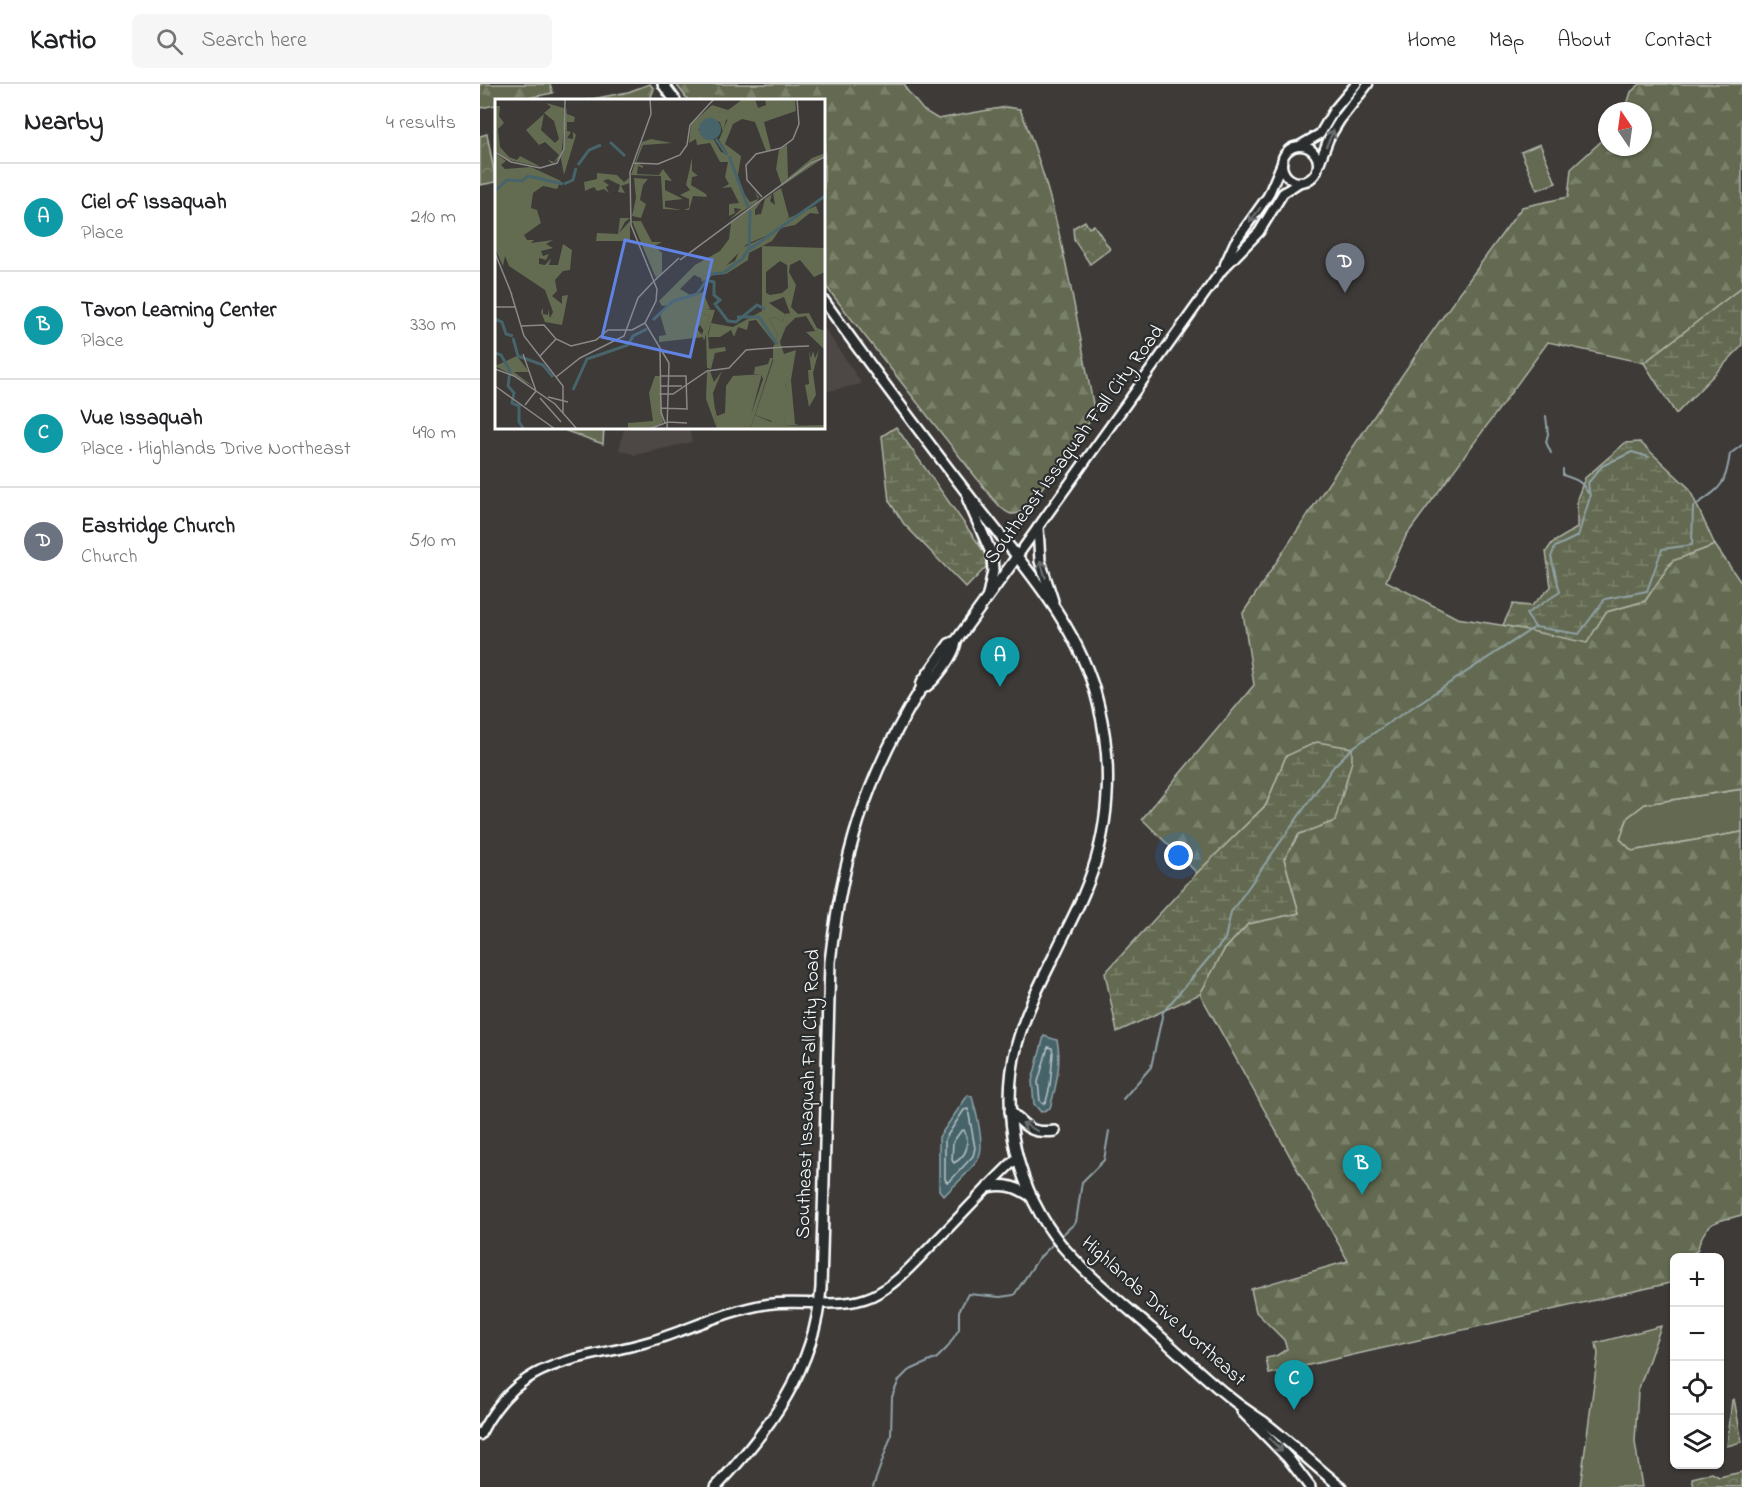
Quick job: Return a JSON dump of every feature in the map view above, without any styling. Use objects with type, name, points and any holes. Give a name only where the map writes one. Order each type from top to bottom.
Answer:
[{"type":"main road","points":[[663,84],[674,99]]},
{"type":"main road","points":[[825,302],[962,487],[992,555],[993,572],[988,597]]},
{"type":"main road","name":"Highlands Drive Northeast","points":[[962,487],[1055,609],[1083,656],[1099,704],[1107,754],[1106,821],[1093,869],[1084,893],[1037,991],[1020,1034],[1011,1076],[1010,1111],[1017,1158],[1040,1213],[1056,1238],[1074,1259],[1235,1402],[1265,1423],[1341,1487]]},
{"type":"main road","points":[[1038,528],[1040,561],[1055,609]]},
{"type":"main road","name":"Southeast Issaquah Fall City Road","points":[[716,1487],[760,1438],[782,1407],[797,1380],[810,1347],[820,1303],[830,962],[836,915],[848,854],[862,807],[892,738],[921,689],[927,687],[956,648],[956,641],[1016,558]]},
{"type":"main road","points":[[1010,1111],[1032,1130],[1055,1131]]},
{"type":"main road","points":[[988,1187],[1008,1185],[1032,1197]]},
{"type":"main road","points":[[1235,1402],[1288,1458],[1310,1487]]},
{"type":"street","points":[[1356,84],[1335,110],[1320,134],[1286,152],[1282,163],[1285,174],[1290,179],[1300,182],[1307,181],[1314,176],[1336,126],[1368,84]]},
{"type":"street","points":[[1301,145],[1314,151],[1318,164]]},
{"type":"street","name":"Southeast Issaquah Fall City Road","points":[[1222,270],[1235,242],[1268,196],[1282,163]]},
{"type":"street","name":"Southeast Issaquah Fall City Road","points":[[1016,558],[1222,270],[1259,232],[1283,193],[1300,182]]},
{"type":"street","points":[[480,1435],[491,1413],[512,1389],[530,1376],[558,1362],[649,1341],[755,1306],[781,1302],[849,1302],[880,1292],[894,1282],[1017,1158]]},
{"type":"shaded area","points":[[825,328],[862,384],[825,392]]},
{"type":"shaded area","points":[[624,429],[689,429],[692,442],[635,455],[619,450]]},
{"type":"green space","points":[[480,84],[550,84],[553,93],[522,99],[495,99],[495,105],[480,108]]},
{"type":"green space","points":[[650,84],[654,89],[650,99],[592,99],[628,92]]},
{"type":"green space","points":[[676,84],[905,84],[906,89],[923,110],[938,119],[1006,107],[1020,109],[1046,183],[1056,221],[1095,414],[1027,509],[1011,514],[993,499],[825,285],[825,99],[687,99]]},
{"type":"green space","points":[[1640,84],[1742,84],[1742,287],[1644,363],[1548,342],[1406,536],[1386,581],[1457,618],[1519,628],[1606,612],[1645,601],[1672,561],[1715,545],[1742,584],[1742,789],[1645,804],[1628,817],[1620,839],[1632,851],[1742,832],[1742,1215],[1724,1219],[1707,1228],[1697,1251],[1670,1253],[1670,1283],[1269,1374],[1266,1358],[1276,1356],[1287,1349],[1284,1340],[1256,1312],[1251,1289],[1348,1261],[1200,994],[1224,950],[1248,924],[1299,913],[1284,859],[1299,834],[1335,821],[1286,756],[1266,805],[1197,873],[1142,819],[1254,685],[1243,613],[1380,408],[1522,207],[1568,197],[1571,169],[1598,144],[1598,156],[1652,156],[1652,102],[1628,102],[1631,92]]},
{"type":"green space","points":[[487,134],[495,182],[480,185],[480,136]]},
{"type":"green space","points":[[1540,144],[1556,183],[1537,190],[1521,152]]},
{"type":"green space","points":[[1085,221],[1089,228],[1094,225],[1110,249],[1090,264],[1074,240],[1073,228]]},
{"type":"green space","points":[[1742,287],[1742,346],[1676,414],[1644,363]]},
{"type":"green space","points":[[896,427],[985,553],[986,567],[966,588],[904,524],[889,501],[882,436]]},
{"type":"green space","points":[[565,429],[604,429],[603,444]]},
{"type":"green space","points":[[1640,442],[1689,488],[1715,545],[1672,561],[1645,601],[1606,612],[1587,643],[1503,625],[1513,604],[1531,606],[1551,587],[1546,552],[1552,543],[1577,528],[1577,499],[1585,478],[1625,443]]},
{"type":"green space","points":[[1317,742],[1352,748],[1352,761],[1335,821],[1299,834],[1284,859],[1299,913],[1248,924],[1224,950],[1200,994],[1117,1032],[1105,973],[1197,873],[1266,805],[1286,756]]},
{"type":"green space","points":[[1742,789],[1742,832],[1632,851],[1620,839],[1628,817],[1645,804]]},
{"type":"green space","points":[[1661,1326],[1638,1391],[1635,1442],[1642,1487],[1580,1487],[1598,1354],[1596,1343]]},
{"type":"green space","points":[[1734,1399],[1742,1442],[1727,1446],[1732,1400]]},
{"type":"green space","points":[[1742,1472],[1742,1487],[1694,1487],[1692,1478],[1712,1473],[1719,1477]]},
{"type":"water","points":[[1044,1036],[1057,1040],[1059,1066],[1050,1108],[1041,1112],[1034,1104],[1032,1081]]},
{"type":"water","points":[[968,1095],[972,1097],[978,1119],[981,1151],[973,1167],[944,1196],[939,1190],[939,1137]]},
{"type":"waterway","points":[[1546,416],[1548,434],[1546,442],[1551,453]]},
{"type":"waterway","points":[[1123,1099],[1151,1067],[1163,1012],[1225,939],[1231,912],[1334,766],[1352,748],[1535,627],[1579,634],[1605,599],[1647,591],[1662,549],[1692,545],[1693,507],[1720,486],[1726,474],[1730,454],[1742,445]]},
{"type":"waterway","points":[[1535,627],[1526,614],[1560,592],[1551,557],[1555,547],[1578,536],[1590,497],[1588,483],[1602,466],[1632,452],[1649,457]]},
{"type":"waterway","points":[[1563,469],[1563,475],[1580,482],[1588,493]]},
{"type":"waterway","points":[[1060,1237],[1076,1222],[1082,1182],[1104,1160],[1109,1131]]},
{"type":"waterway","points":[[873,1487],[891,1436],[892,1397],[899,1380],[908,1371],[937,1358],[947,1348],[959,1329],[959,1311],[968,1294],[1000,1297],[1014,1295],[1038,1259],[1056,1241]]},
{"type":"place","name":"Eastridge Church","points":[[1345,293]]},
{"type":"place","name":"Ciel of Issaquah","points":[[1000,687]]},
{"type":"place","name":"Tavon Learning Center","points":[[1362,1195]]},
{"type":"place","name":"Vue Issaquah","points":[[1294,1410]]}]
